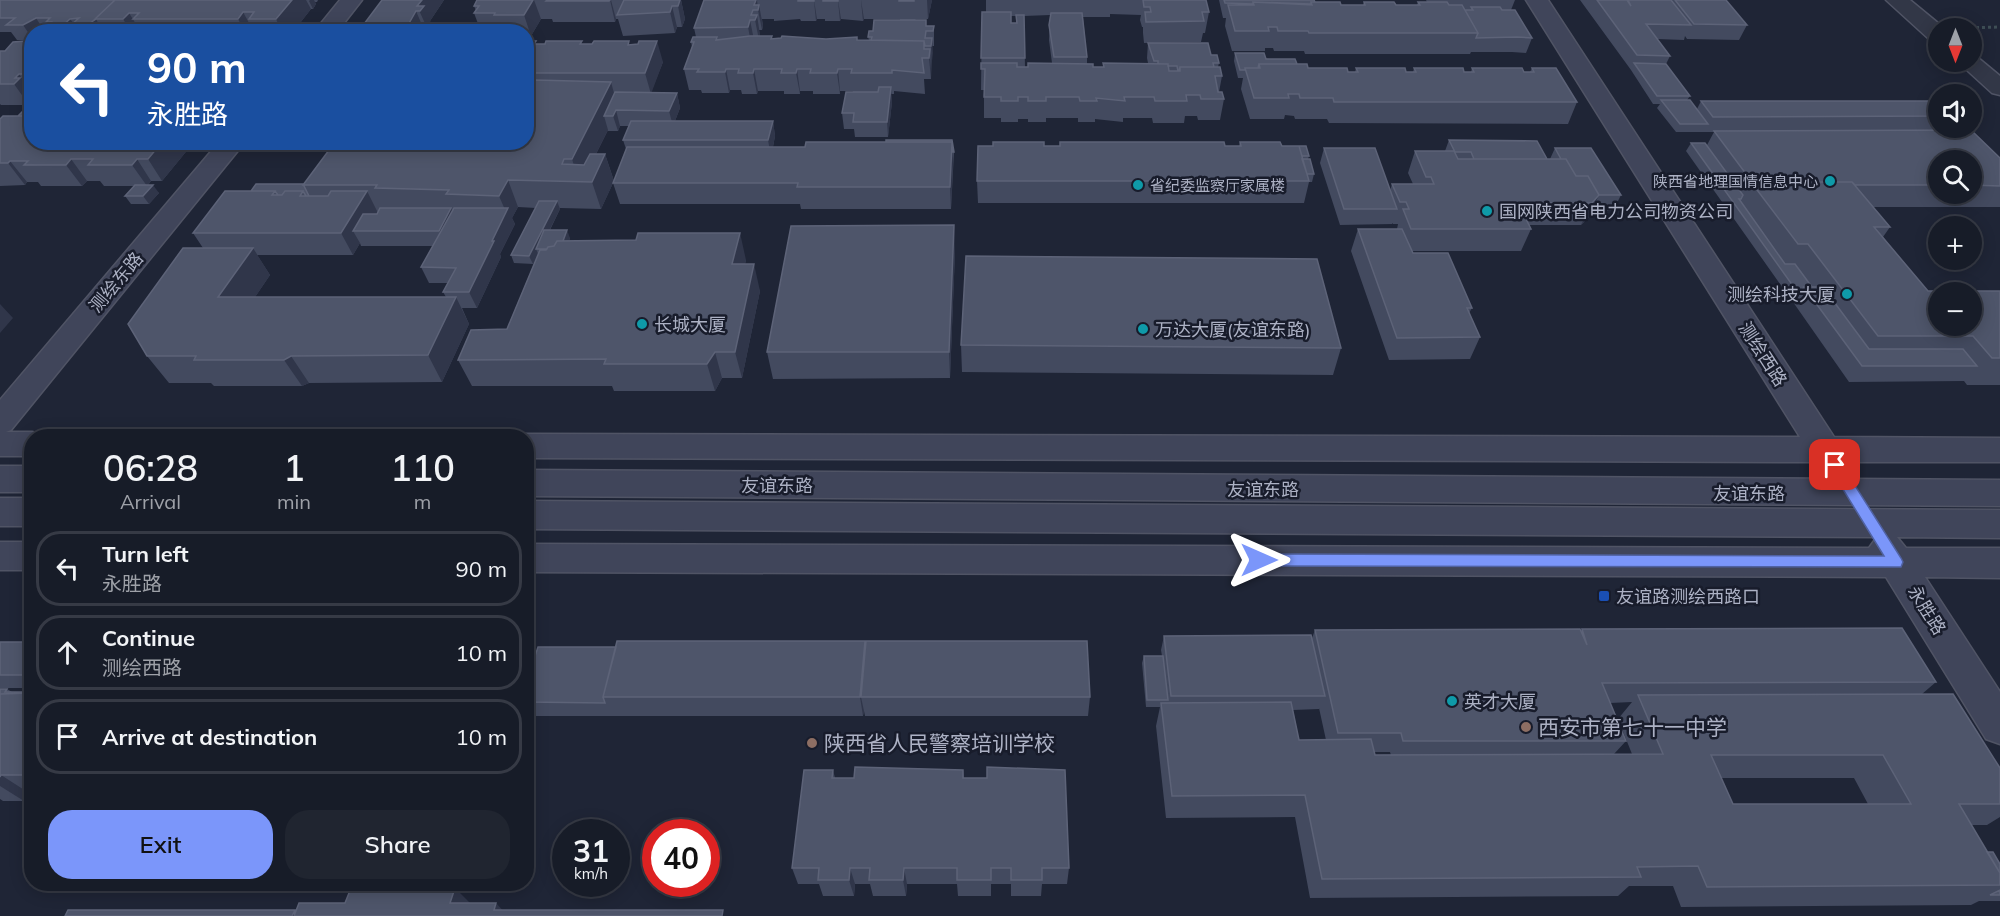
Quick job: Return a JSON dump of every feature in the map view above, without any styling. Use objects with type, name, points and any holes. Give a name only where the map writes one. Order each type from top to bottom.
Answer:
[{"type":"street","points":[[332,24],[351,0]]},
{"type":"street","name":"测绘西路","points":[[1537,0],[1863,509]]},
{"type":"street","points":[[1897,0],[1928,26]]},
{"type":"street","points":[[1981,72],[2000,88]]},
{"type":"street","name":"测绘东路","points":[[0,422],[226,150]]},
{"type":"street","points":[[0,444],[24,444]]},
{"type":"street","points":[[534,446],[2000,450]]},
{"type":"street","points":[[0,479],[24,479]]},
{"type":"street","name":"友谊东路","points":[[534,483],[1863,509],[2000,524]]},
{"type":"street","name":"友谊东路","points":[[534,515],[1863,509],[2000,493]]},
{"type":"street","name":"永胜路","points":[[1863,509],[2000,726]]},
{"type":"street","points":[[0,512],[24,512]]},
{"type":"street","points":[[0,556],[24,556]]},
{"type":"street","points":[[534,558],[2000,562]]},
{"type":"building","points":[[0,0],[115,0],[88,24],[72,24],[79,18],[70,19],[64,24],[48,24],[51,22],[46,22],[50,18],[36,18],[23,25],[6,25],[15,18],[0,18]]},
{"type":"building","points":[[115,0],[292,0],[276,19],[249,19],[254,12],[243,12],[238,19],[133,19],[139,13],[129,13],[123,19],[95,19]]},
{"type":"building","points":[[382,0],[422,0],[417,6],[424,6],[420,11],[416,11],[409,24],[364,24]]},
{"type":"building","points":[[477,0],[533,0],[524,15],[494,15],[495,13],[474,13],[479,6],[474,6]]},
{"type":"building","points":[[547,0],[610,0],[546,1]]},
{"type":"building","points":[[624,0],[680,0],[678,6],[672,6],[670,12],[617,15]]},
{"type":"building","points":[[704,0],[756,0],[754,5],[759,5],[758,10],[753,10],[751,15],[757,15],[755,20],[750,20],[748,27],[694,28]]},
{"type":"building","points":[[1143,0],[1206,0],[1209,12],[1202,12],[1204,21],[1146,22],[1145,12],[1151,12],[1150,7],[1144,7]]},
{"type":"building","points":[[1224,0],[1314,0],[1315,2],[1311,4],[1253,2],[1253,4],[1225,3]]},
{"type":"building","points":[[1597,0],[1627,0],[1631,6],[1628,0],[1671,0],[1691,25],[1646,24],[1670,56],[1637,55]]},
{"type":"building","points":[[1675,0],[1726,0],[1747,25],[1694,24]]},
{"type":"building","points":[[1253,2],[1312,5],[1311,2],[1340,2],[1341,5],[1365,5],[1364,2],[1394,2],[1396,5],[1420,5],[1418,2],[1447,2],[1449,5],[1462,5],[1478,33],[1309,33],[1308,31],[1278,31],[1277,27],[1268,27],[1269,31],[1235,31],[1228,5],[1254,5]]},
{"type":"building","points":[[1471,7],[1500,7],[1502,10],[1515,10],[1532,38],[1476,38],[1478,33],[1465,10],[1473,10]]},
{"type":"building","points":[[982,12],[1011,12],[1011,23],[1017,23],[1016,15],[1024,15],[1025,58],[981,58]]},
{"type":"building","points":[[1051,13],[1082,13],[1087,57],[1054,57],[1049,25]]},
{"type":"building","points":[[874,20],[926,20],[926,26],[934,26],[933,31],[926,31],[925,38],[932,38],[931,46],[925,46],[924,41],[871,40],[872,37],[868,37],[869,31],[873,31]]},
{"type":"building","points":[[772,36],[771,39],[782,36],[924,41],[924,49],[930,49],[929,58],[922,58],[924,73],[892,70],[892,73],[851,73],[852,69],[838,69],[837,73],[810,73],[811,69],[797,69],[796,73],[781,73],[782,69],[754,69],[753,73],[738,73],[739,69],[726,69],[725,72],[697,72],[699,69],[684,69],[694,42],[691,42],[693,37],[717,37],[716,40]]},
{"type":"building","points":[[24,41],[24,74],[19,74],[15,78],[20,78],[14,84],[0,84],[0,51],[5,51],[13,42]]},
{"type":"building","points":[[546,41],[582,41],[580,44],[592,44],[594,41],[629,41],[628,45],[638,44],[639,41],[657,41],[645,73],[534,73],[534,44],[545,44]]},
{"type":"building","points":[[1148,43],[1208,43],[1211,55],[1217,55],[1219,63],[1213,63],[1214,67],[1180,67],[1178,71],[1177,66],[1158,64],[1158,61],[1154,61]]},
{"type":"building","points":[[1235,53],[1264,53],[1266,59],[1295,59],[1297,64],[1259,64],[1258,68],[1240,70]]},
{"type":"building","points":[[981,63],[1017,63],[1017,67],[1028,67],[1028,63],[1093,64],[1093,67],[1104,67],[1103,63],[1168,64],[1169,71],[1180,71],[1180,67],[1220,67],[1222,76],[1215,76],[1218,92],[1222,92],[1224,99],[1201,99],[1200,95],[1186,95],[1187,101],[1155,101],[1154,97],[1124,97],[1125,101],[1096,98],[1097,101],[1080,101],[1079,97],[1046,97],[1046,101],[1028,101],[1028,97],[1018,97],[1018,101],[1001,101],[1001,97],[984,97],[985,69],[981,69]]},
{"type":"building","points":[[1634,63],[1666,64],[1690,96],[1657,96]]},
{"type":"building","points":[[1259,64],[1307,64],[1308,68],[1347,68],[1348,72],[1358,72],[1356,68],[1405,68],[1406,72],[1416,72],[1414,68],[1463,68],[1464,72],[1474,72],[1472,68],[1522,68],[1524,72],[1534,72],[1532,68],[1556,68],[1577,102],[1334,102],[1333,98],[1300,98],[1299,94],[1288,94],[1289,98],[1254,98],[1245,68],[1260,68]]},
{"type":"building","points":[[534,82],[611,82],[572,159],[564,159],[562,164],[584,165],[590,154],[605,154],[592,182],[508,180],[499,196],[446,194],[449,190],[375,188],[377,185],[303,185],[329,150],[534,150]]},
{"type":"building","points":[[879,87],[891,87],[887,122],[853,122],[854,113],[842,113],[846,92],[878,92]]},
{"type":"building","points":[[615,92],[677,93],[669,111],[616,110],[613,116],[604,116]]},
{"type":"building","points":[[1661,100],[1690,100],[1708,124],[1680,124]]},
{"type":"building","points":[[1701,101],[1928,101],[1928,116],[1713,117]]},
{"type":"building","points":[[3,116],[24,116],[24,150],[155,150],[148,159],[137,159],[132,165],[88,165],[93,159],[71,159],[66,165],[24,165],[28,161],[0,163],[0,119]]},
{"type":"building","points":[[631,121],[773,121],[768,140],[623,140]]},
{"type":"building","points":[[1928,130],[1928,138],[1979,138],[2000,158],[2000,186],[1982,185],[1982,150],[1928,150],[1928,185],[1752,182],[1714,131]]},
{"type":"building","points":[[886,140],[952,140],[954,152],[952,142],[886,142]]},
{"type":"building","points":[[1449,140],[1537,141],[1547,159],[1474,159],[1471,152],[1455,152]]},
{"type":"building","points":[[806,142],[952,142],[950,187],[797,187],[798,183],[613,183],[627,147],[805,147]]},
{"type":"building","points":[[993,142],[1044,142],[1044,146],[1060,146],[1060,142],[1224,142],[1225,146],[1241,146],[1240,142],[1280,142],[1282,146],[1299,146],[1309,181],[977,181],[978,146],[993,146]]},
{"type":"building","points":[[1691,143],[1705,143],[1743,195],[1739,199],[1785,264],[1795,264],[1812,287],[1804,287],[1798,293]]},
{"type":"building","points":[[1299,146],[1306,146],[1309,156],[1302,156]]},
{"type":"building","points":[[1324,148],[1375,148],[1397,209],[1344,209]]},
{"type":"building","points":[[1555,148],[1591,148],[1621,195],[1599,195],[1588,176],[1576,176],[1566,159],[1561,159]]},
{"type":"building","points":[[1415,151],[1454,151],[1458,159],[1566,159],[1576,176],[1588,176],[1599,195],[1592,203],[1518,203],[1531,229],[1411,229],[1403,209],[1409,209],[1406,202],[1400,202],[1392,184],[1434,184],[1431,177],[1426,177]]},
{"type":"building","points":[[1302,159],[1310,159],[1314,174],[1307,174]]},
{"type":"building","points":[[1751,182],[1852,182],[1890,227],[1874,227],[1928,291],[1928,336],[1878,336],[1808,244],[1798,244]]},
{"type":"building","points":[[256,184],[303,184],[309,196],[306,196],[303,191],[285,191],[282,195],[278,195],[275,191],[251,191]]},
{"type":"building","points":[[135,185],[153,185],[143,196],[125,196]]},
{"type":"building","points":[[225,191],[275,191],[272,195],[282,195],[285,191],[303,191],[300,196],[328,196],[331,191],[367,191],[341,233],[193,233]]},
{"type":"building","points":[[539,201],[557,201],[529,256],[511,255]]},
{"type":"building","points":[[380,208],[451,208],[439,231],[353,231],[363,214],[377,214]]},
{"type":"building","points":[[454,208],[508,208],[469,292],[443,292],[456,268],[421,267]]},
{"type":"building","points":[[954,225],[949,352],[767,352],[791,226]]},
{"type":"building","points":[[1358,229],[1402,229],[1413,253],[1448,253],[1472,308],[1467,308],[1480,337],[1397,338]]},
{"type":"building","points":[[544,230],[567,230],[563,241],[557,241],[554,246],[547,249],[536,249]]},
{"type":"building","name":"长城大厦","points":[[638,233],[740,233],[732,264],[754,264],[735,352],[715,352],[707,364],[604,364],[606,359],[458,360],[471,330],[507,329],[540,250],[554,246],[557,241],[636,240]]},
{"type":"building","points":[[183,248],[253,248],[218,297],[456,297],[428,355],[291,356],[284,360],[194,360],[196,356],[147,356],[128,324]]},
{"type":"building","name":"万达大厦(友谊东路)","points":[[966,256],[1317,259],[1341,348],[961,345]]},
{"type":"building","points":[[1804,287],[1823,287],[1869,349],[1963,349],[1977,366],[1862,366]]},
{"type":"building","points":[[1982,291],[2000,291],[2000,358],[1992,358],[1973,336],[1982,336]]},
{"type":"building","points":[[1902,628],[1936,682],[1602,683],[1626,741],[1403,741],[1401,733],[1338,733],[1315,630],[1580,629],[1587,645],[1582,629]]},
{"type":"building","points":[[1311,635],[1325,696],[1171,696],[1164,636]]},
{"type":"building","points":[[617,641],[865,641],[860,697],[603,697]]},
{"type":"building","points":[[866,641],[1087,641],[1090,697],[861,697]]},
{"type":"building","points":[[0,642],[24,642],[24,675],[0,675]]},
{"type":"building","points":[[538,647],[616,647],[603,697],[605,703],[534,702],[534,659]]},
{"type":"building","points":[[1144,656],[1163,656],[1168,700],[1147,700]]},
{"type":"building","points":[[0,689],[7,689],[5,692],[24,692],[24,693],[0,694]]},
{"type":"building","points":[[24,693],[24,775],[1,775],[0,777],[0,694]]},
{"type":"building","points":[[1953,694],[2000,768],[2000,804],[1959,804],[2000,873],[2000,885],[1707,887],[1698,866],[1637,867],[1641,877],[1322,879],[1305,795],[1172,796],[1161,703],[1291,702],[1299,740],[1371,739],[1375,755],[1663,754],[1638,695]],"holes":[[[1711,755],[1883,755],[1911,804],[1733,804]]]},
{"type":"building","points":[[855,767],[963,770],[963,778],[987,778],[987,767],[1065,770],[1069,868],[1042,868],[1042,880],[1011,880],[1011,868],[991,868],[991,880],[957,880],[957,868],[904,868],[903,880],[869,880],[870,868],[850,868],[849,880],[818,880],[819,868],[792,868],[804,770],[833,770],[832,778],[854,778]]},
{"type":"building","points":[[1987,852],[1993,852],[2000,864],[2000,873]]},
{"type":"building","points":[[2000,890],[2000,895],[1990,895]]},
{"type":"building","points":[[350,891],[454,891],[450,903],[496,903],[494,910],[723,910],[722,916],[294,916],[299,903],[345,903]]},
{"type":"building","points":[[68,910],[295,910],[292,916],[65,916]]},
{"type":"place","name":"陕西省地理国情信息中心","points":[[1830,181]]},
{"type":"place","name":"省纪委监察厅家属楼","points":[[1138,185]]},
{"type":"place","name":"国网陕西省电力公司物资公司","points":[[1487,211]]},
{"type":"place","name":"测绘科技大厦","points":[[1847,294]]},
{"type":"place","name":"长城大厦","points":[[642,324]]},
{"type":"place","name":"万达大厦(友谊东路)","points":[[1143,329]]},
{"type":"place","name":"友谊路测绘西路口","points":[[1604,596]]},
{"type":"place","name":"英才大厦","points":[[1452,701]]},
{"type":"place","name":"西安市第七十一中学","points":[[1526,727]]},
{"type":"place","name":"陕西省人民警察培训学校","points":[[812,743]]},
{"type":"route","points":[[1259,560],[1896,562],[1835,465]]}]
